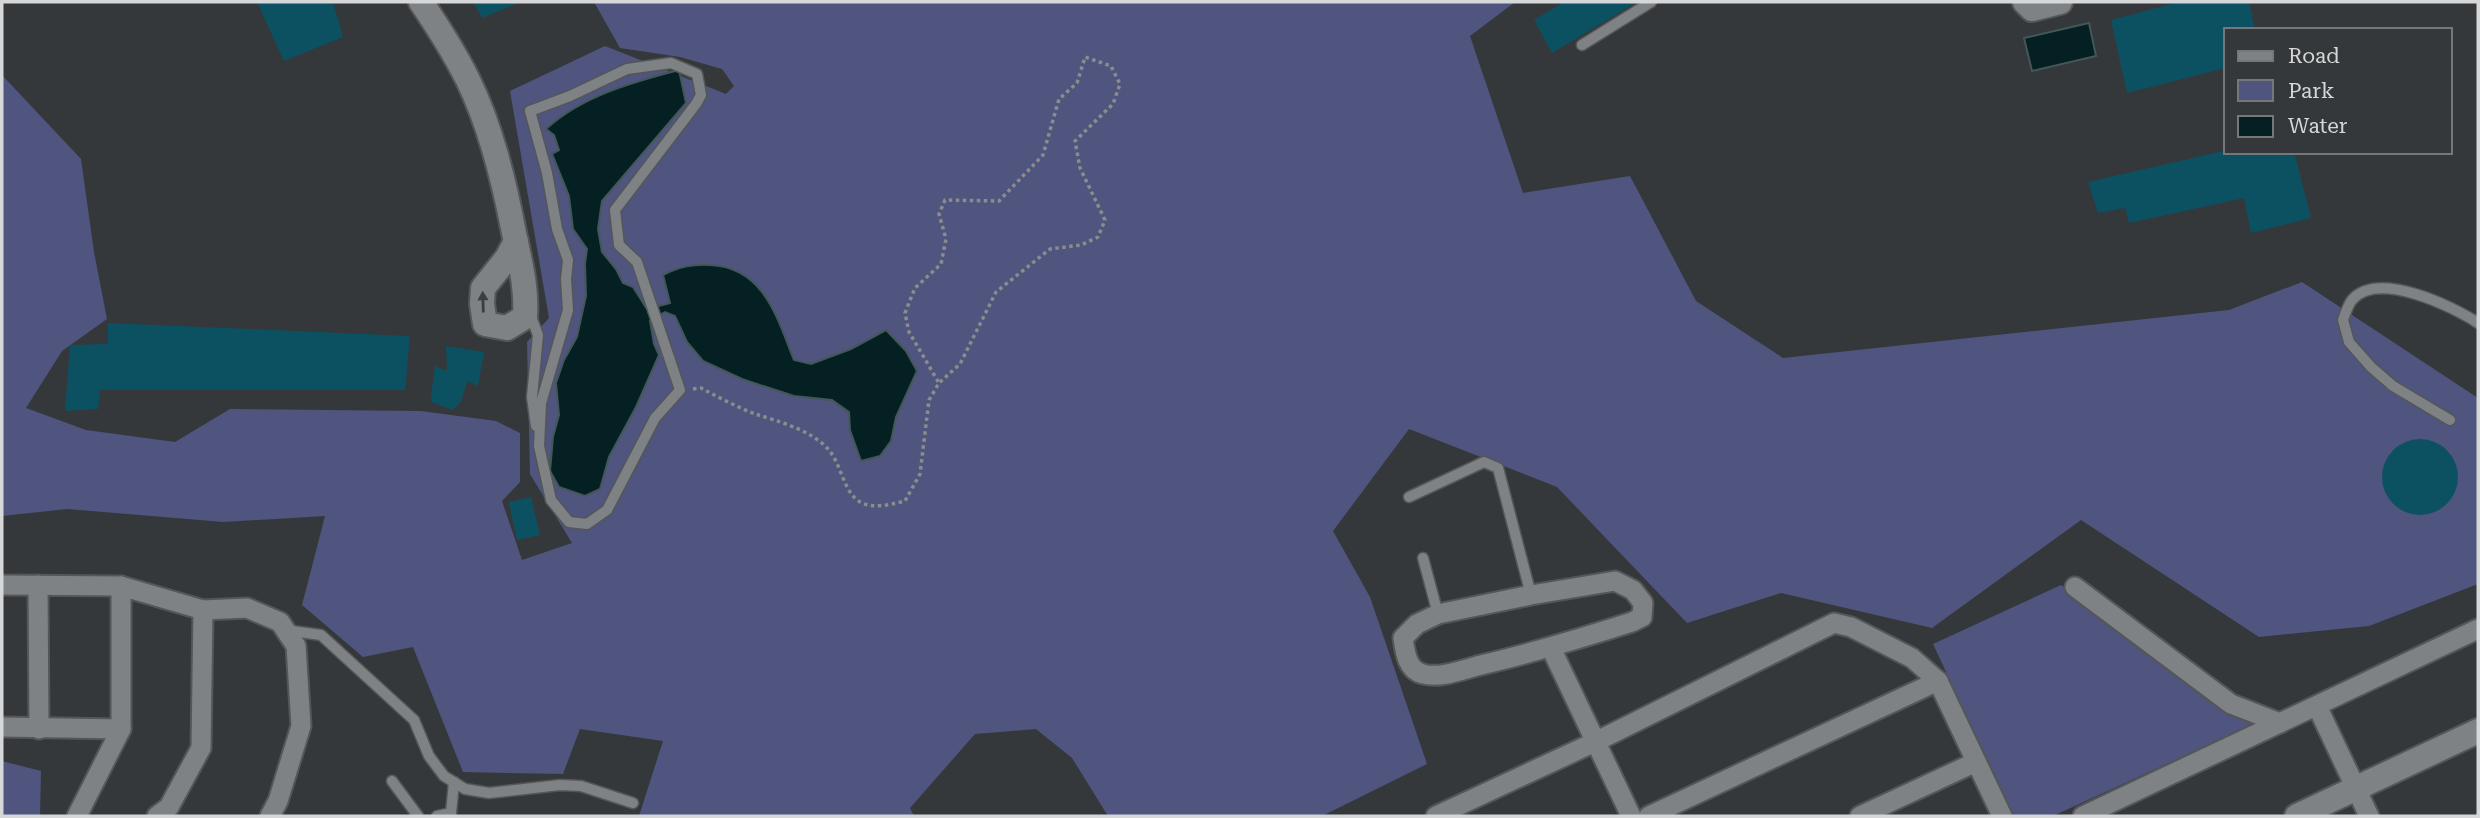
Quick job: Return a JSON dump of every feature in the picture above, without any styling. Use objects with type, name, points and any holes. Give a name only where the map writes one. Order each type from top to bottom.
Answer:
[{"type":"street","points":[[421,2],[449,44],[469,82],[482,113],[507,195],[526,292],[525,317],[507,328],[485,324],[483,288],[507,258],[516,241]]},
{"type":"street","points":[[2025,2],[2032,9],[2060,2]]},
{"type":"street","points":[[1615,581],[1633,590],[1643,603],[1642,617],[1632,622],[1550,648],[1448,673],[1424,675],[1415,671],[1406,657],[1403,638],[1417,624],[1438,614],[1615,581]]},
{"type":"street","points":[[2,585],[121,586],[203,610],[247,608],[280,622],[296,646],[301,726],[278,801],[270,816]]},
{"type":"street","points":[[38,585],[39,729]]},
{"type":"street","points":[[77,816],[121,729],[121,586]]},
{"type":"street","points":[[2076,587],[2231,704],[2280,723]]},
{"type":"street","points":[[158,816],[169,807],[201,748],[203,610]]},
{"type":"street","points":[[1436,816],[1595,742],[1834,623],[1851,627],[1912,658],[1938,681],[2002,816]]},
{"type":"street","points":[[2083,816],[2478,629]]},
{"type":"street","points":[[1550,648],[1631,816]]},
{"type":"street","points":[[1649,816],[1938,681]]},
{"type":"street","points":[[2317,706],[2369,816]]},
{"type":"street","points":[[2,727],[121,729]]},
{"type":"street","points":[[2297,816],[2478,731]]},
{"type":"street","points":[[1860,816],[1976,762]]},
{"type":"lane","points":[[1582,45],[1651,2]]},
{"type":"lane","points":[[525,308],[538,335],[532,397],[538,446],[551,500],[569,522],[587,524],[607,510],[655,418],[680,390],[637,262],[619,245],[615,211],[696,104],[701,95],[697,74],[671,63],[628,69],[530,111],[547,173],[557,229],[568,260],[568,310],[541,403],[538,446]]},
{"type":"lane","points":[[2450,420],[2393,386],[2371,367],[2349,342],[2343,320],[2352,299],[2370,290],[2392,288],[2424,296],[2478,323]]},
{"type":"lane","points":[[1409,497],[1484,462],[1498,468],[1531,595]]},
{"type":"lane","points":[[1423,558],[1438,614]]},
{"type":"lane","points":[[285,630],[321,635],[414,720],[429,755],[444,776],[465,789],[489,793],[560,785],[581,786],[633,803]]},
{"type":"lane","points":[[392,781],[418,816]]},
{"type":"lane","points":[[438,816],[451,813],[454,782]]},
{"type":"path","points":[[680,390],[701,388],[803,432],[827,447],[852,495],[862,503],[879,506],[905,501],[920,474],[929,400],[939,383],[960,364],[996,292],[1051,248],[1081,245],[1098,237],[1105,220],[1080,168],[1075,141],[1113,104],[1119,84],[1111,66],[1085,57],[1077,83],[1059,99],[1043,155],[999,201],[945,200],[939,214],[946,239],[941,264],[915,288],[905,313],[909,332],[939,383]]},
{"type":"green space","points":[[594,2],[1515,2],[1470,36],[1523,193],[1630,176],[1696,301],[1783,358],[2229,310],[2302,282],[2478,398],[2478,584],[2369,626],[2259,637],[2081,520],[1932,628],[1781,593],[1687,623],[1557,487],[1409,429],[1333,531],[1370,597],[1427,764],[1322,816],[1108,816],[1072,758],[1036,729],[975,734],[910,808],[914,816],[639,816],[663,741],[580,729],[563,774],[463,772],[413,647],[363,657],[302,605],[325,516],[223,522],[67,509],[2,516],[2,75],[81,159],[107,319],[62,351],[26,408],[86,430],[175,442],[230,409],[421,411],[496,421],[520,433],[520,482],[502,501],[522,560],[572,543],[530,474],[527,342],[549,318],[510,91],[605,46],[726,94],[734,86],[722,69],[680,57],[620,48]]},
{"type":"green space","points":[[2061,585],[2234,712],[2258,722],[2053,816],[2013,816],[1933,644]]},
{"type":"green space","points":[[2,761],[41,771],[40,816],[2,816]]},
{"type":"water","points":[[2089,23],[2096,56],[2032,71],[2024,38]]},
{"type":"water","points":[[679,70],[686,103],[602,201],[598,229],[602,252],[623,283],[633,287],[647,309],[670,303],[663,275],[691,266],[728,268],[744,275],[766,298],[794,360],[811,364],[851,349],[886,330],[906,351],[917,371],[896,417],[891,441],[880,456],[861,461],[850,430],[849,412],[832,400],[794,396],[742,379],[703,361],[687,342],[675,316],[665,312],[650,321],[659,355],[636,407],[609,457],[600,489],[585,496],[559,487],[550,471],[553,437],[559,415],[556,383],[564,360],[577,337],[586,296],[587,249],[573,229],[569,196],[552,154],[559,150],[554,135],[546,129],[560,117],[592,99],[626,85]]},
{"type":"building","points":[[257,2],[333,2],[343,37],[284,61]]},
{"type":"building","points":[[473,2],[521,2],[482,18]]},
{"type":"building","points":[[1564,2],[1637,2],[1552,53],[1534,20]]},
{"type":"building","points":[[2179,2],[2249,2],[2255,28],[2224,28],[2224,69],[2127,93],[2111,20]]},
{"type":"building","points":[[2219,152],[2295,154],[2311,218],[2251,233],[2244,198],[2129,223],[2125,208],[2098,213],[2088,182]]},
{"type":"building","points":[[108,323],[410,336],[405,390],[100,390],[98,409],[65,411],[70,345],[108,344]]},
{"type":"building","points":[[446,346],[484,352],[478,386],[467,381],[461,402],[452,410],[432,402],[431,396],[435,366],[447,371]]},
{"type":"building","points":[[2420,439],[2434,442],[2447,450],[2455,463],[2458,477],[2455,491],[2447,504],[2434,512],[2420,515],[2406,512],[2393,504],[2385,491],[2382,477],[2385,463],[2393,450],[2406,442]]},
{"type":"building","points":[[531,497],[540,535],[517,540],[509,502]]}]
